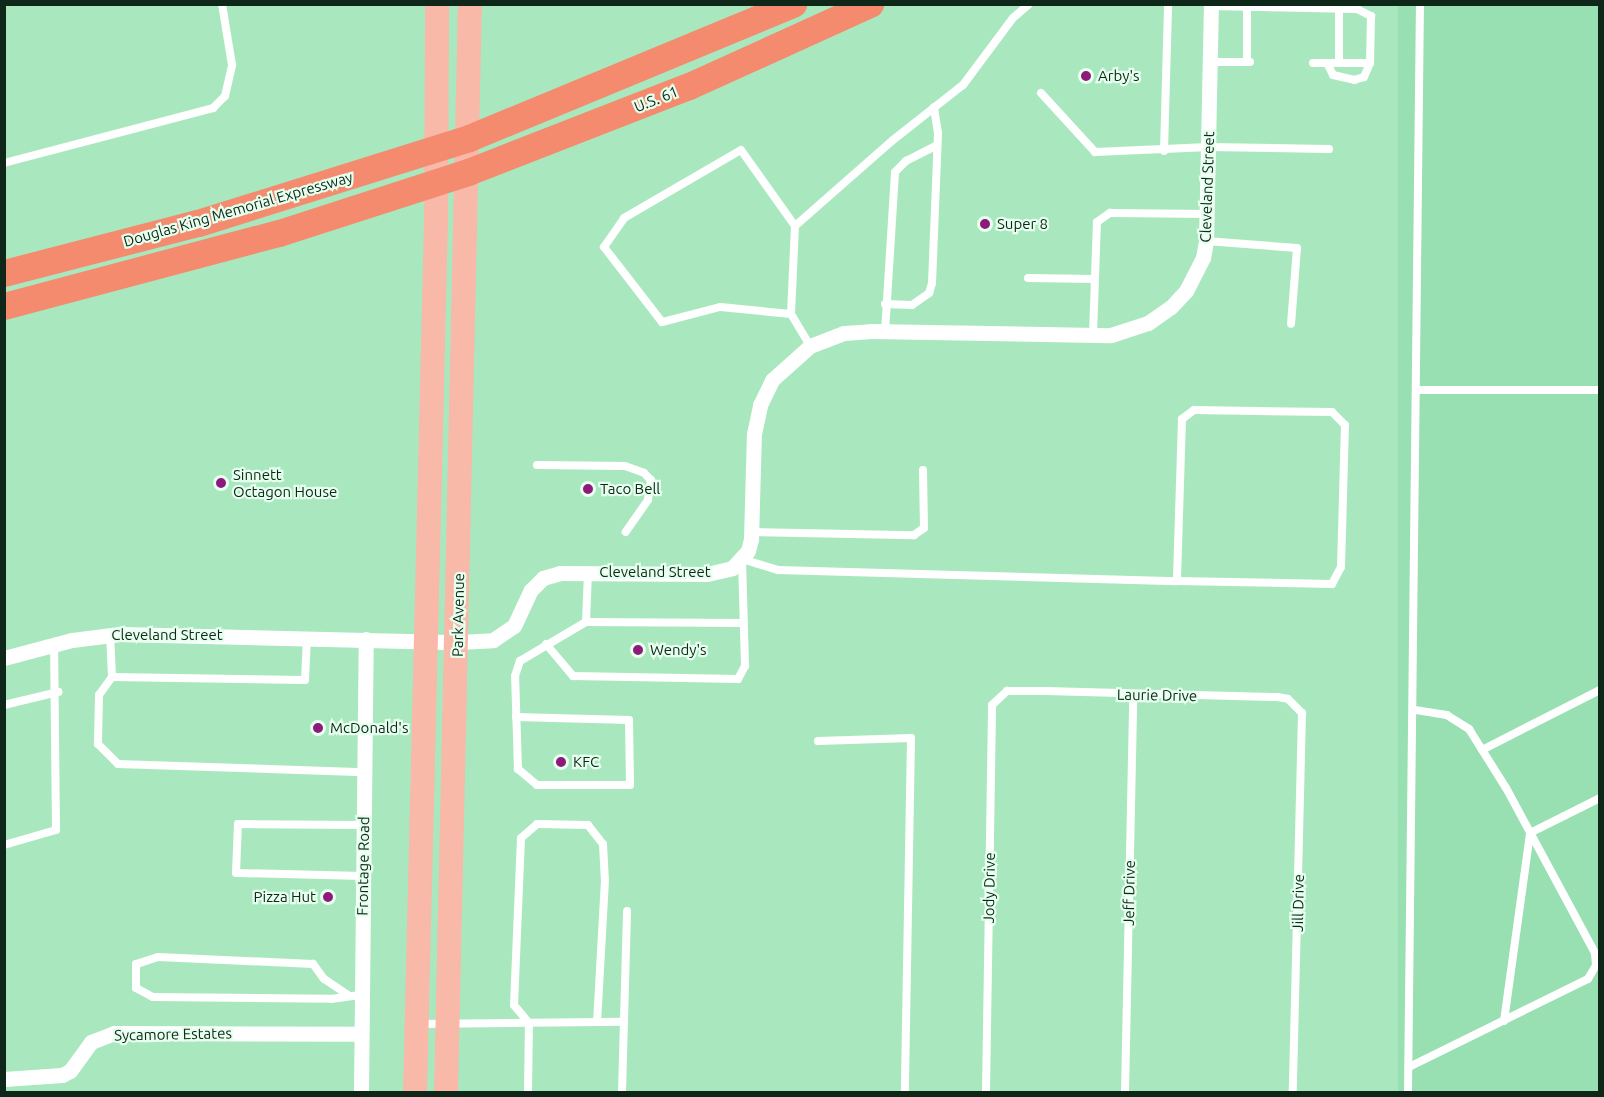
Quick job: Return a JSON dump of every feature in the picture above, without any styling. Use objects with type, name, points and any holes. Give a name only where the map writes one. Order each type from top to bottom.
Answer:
[{"type":"highway","points":[[469,138],[793,4]]},
{"type":"highway","name":"U.S. 61","points":[[436,182],[468,172],[689,86],[870,4]]},
{"type":"highway","name":"Douglas King Memorial Expressway","points":[[4,273],[198,223],[469,138]]},
{"type":"highway","points":[[4,306],[193,258],[436,182]]},
{"type":"main road","points":[[415,1092],[436,182],[437,4]]},
{"type":"main road","name":"Park Avenue","points":[[446,1092],[458,642],[470,4]]},
{"type":"street","name":"Cleveland Street","points":[[4,658],[110,634],[458,642],[493,640],[505,634],[543,578],[588,572],[707,574],[732,568],[742,559],[751,532],[754,434],[760,405],[772,381],[810,346],[844,333],[1092,335],[1130,331],[1171,308],[1195,278],[1206,241],[1210,5]]},
{"type":"street","name":"Frontage Road","points":[[361,1092],[359,1034],[354,995],[363,876],[366,639]]},
{"type":"street","name":"Sycamore Estates","points":[[4,1078],[62,1075],[70,1071],[91,1042],[114,1033],[359,1034]]},
{"type":"lane","points":[[4,163],[213,108],[225,96],[232,65],[222,4]]},
{"type":"lane","points":[[795,226],[963,85],[1013,18],[1029,4]]},
{"type":"lane","points":[[1164,151],[1168,4]]},
{"type":"lane","points":[[1408,1092],[1420,4]]},
{"type":"lane","points":[[1210,5],[1274,5],[1277,9],[1357,9],[1371,16],[1370,63],[1364,77],[1354,80],[1333,75],[1327,63]]},
{"type":"lane","points":[[1210,62],[1248,62],[1247,5]]},
{"type":"lane","points":[[1338,9],[1339,63]]},
{"type":"lane","points":[[1313,63],[1370,63]]},
{"type":"lane","points":[[1041,93],[1095,152],[1164,151],[1209,147],[1329,149]]},
{"type":"lane","points":[[885,304],[912,305],[929,293],[936,146],[934,107]]},
{"type":"lane","points":[[885,332],[894,172],[906,161],[936,146]]},
{"type":"lane","points":[[791,314],[720,307],[662,322],[604,247],[624,218],[741,150],[795,226],[791,314],[810,346]]},
{"type":"lane","points":[[1092,335],[1097,222],[1110,213],[1208,214]]},
{"type":"lane","points":[[1206,241],[1297,248],[1291,324]]},
{"type":"lane","points":[[1028,278],[1095,279]]},
{"type":"lane","points":[[1417,390],[1599,390]]},
{"type":"lane","points":[[546,644],[573,676],[738,679],[745,666],[742,559],[778,570],[1177,581],[1332,584],[1341,567],[1345,425],[1332,412],[1194,410],[1182,419],[1177,581]]},
{"type":"lane","points":[[537,465],[625,466],[644,473],[652,487],[640,514],[626,531]]},
{"type":"lane","points":[[751,532],[914,535],[924,528],[923,470]]},
{"type":"lane","points":[[586,622],[588,572]]},
{"type":"lane","points":[[516,717],[628,720],[630,785],[537,785],[518,770],[514,676],[520,661],[586,622],[743,623]]},
{"type":"lane","points":[[110,634],[112,677],[99,695],[98,744],[118,764],[364,772]]},
{"type":"lane","points":[[112,677],[305,680],[308,637]]},
{"type":"lane","points":[[4,845],[55,832],[57,693],[54,645]]},
{"type":"lane","points":[[1482,750],[1599,690]]},
{"type":"lane","name":"Laurie Drive","points":[[1007,692],[1278,697],[1288,699],[1302,713]]},
{"type":"lane","name":"Jody Drive","points":[[986,1092],[991,715],[994,700],[1007,692]]},
{"type":"lane","points":[[4,705],[57,693]]},
{"type":"lane","name":"Jeff Drive","points":[[1125,1092],[1133,694]]},
{"type":"lane","points":[[1409,1067],[1588,979],[1596,965],[1595,953],[1482,750],[1460,721],[1414,710]]},
{"type":"lane","name":"Jill Drive","points":[[1293,1092],[1302,713]]},
{"type":"lane","points":[[818,741],[911,738],[905,1092]]},
{"type":"lane","points":[[1530,833],[1599,798]]},
{"type":"lane","points":[[363,876],[236,873],[238,824],[364,825]]},
{"type":"lane","points":[[528,1092],[529,1023],[514,1005],[521,838],[537,824],[588,825],[603,843],[605,880],[597,1022]]},
{"type":"lane","points":[[1504,1021],[1530,833]]},
{"type":"lane","points":[[622,1092],[627,911]]},
{"type":"lane","points":[[159,957],[313,964],[324,978],[354,995],[331,999],[153,997],[136,988],[136,964],[159,957]]},
{"type":"lane","points":[[417,1024],[624,1022]]},
{"type":"shaded area","points":[[1398,5],[1599,5],[1599,1092],[1398,1092]]},
{"type":"place","name":"Arby's","points":[[1086,76]]},
{"type":"place","name":"Super 8","points":[[985,224]]},
{"type":"place","name":"Sinnett Octagon House","points":[[221,483]]},
{"type":"place","name":"Taco Bell","points":[[588,489]]},
{"type":"place","name":"Wendy's","points":[[638,650]]},
{"type":"place","name":"McDonald's","points":[[318,728]]},
{"type":"place","name":"KFC","points":[[561,762]]},
{"type":"place","name":"Pizza Hut","points":[[328,897]]}]
